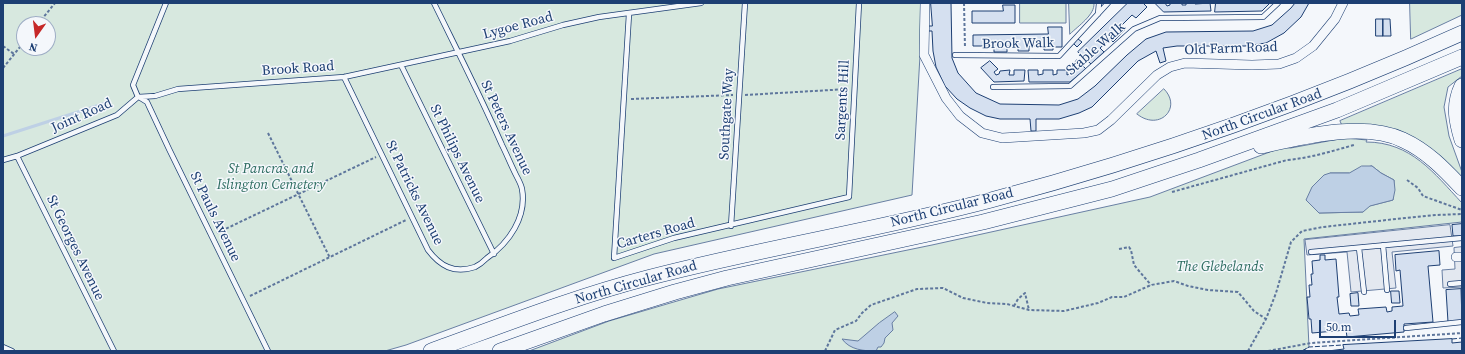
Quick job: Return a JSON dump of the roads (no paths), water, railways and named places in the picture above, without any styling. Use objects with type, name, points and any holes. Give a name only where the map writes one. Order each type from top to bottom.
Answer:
[{"type":"highway","name":"North Circular Road","points":[[431,351],[539,311],[643,279],[696,265],[872,228],[991,200],[1137,158],[1254,119],[1299,102],[1391,65],[1462,33]]},
{"type":"highway","name":"North Circular Road","points":[[500,351],[604,314],[726,278],[983,222],[1112,189],[1199,160],[1337,110],[1462,57]]},
{"type":"highway","points":[[1462,86],[1456,101],[1455,109],[1462,140]]},
{"type":"highway","points":[[1199,160],[1316,135],[1343,132],[1374,132],[1402,139],[1415,146],[1431,157],[1462,188]]},
{"type":"street","name":"Old Farm Road","points":[[925,3],[927,55],[946,98],[960,116],[982,133],[1002,138],[1084,134],[1098,130],[1111,120],[1157,75],[1170,67],[1185,63],[1252,65],[1279,64],[1296,58],[1313,46],[1335,19],[1343,3]]},
{"type":"lane","points":[[138,97],[133,85],[166,3]]},
{"type":"lane","name":"St Peters Avenue","points":[[434,3],[491,120],[522,189],[520,216],[514,230],[507,241],[494,254]]},
{"type":"lane","name":"Lygoe Road","points":[[458,52],[510,41],[577,22],[701,3]]},
{"type":"lane","name":"Southgate Way","points":[[731,226],[745,3]]},
{"type":"lane","name":"Sargents Hill","points":[[849,197],[860,3]]},
{"type":"lane","points":[[1098,3],[1098,14]]},
{"type":"lane","name":"Brook Walk","points":[[955,55],[1059,56],[1108,3]]},
{"type":"lane","name":"Stable Walk","points":[[993,87],[1070,86],[1134,29],[1160,18],[1263,16],[1278,3]]},
{"type":"lane","name":"Carters Road","points":[[629,14],[614,258],[674,238],[731,226],[849,197]]},
{"type":"lane","name":"Brook Road","points":[[138,97],[155,96],[178,89],[344,77],[458,52]]},
{"type":"lane","name":"St Philips Avenue","points":[[401,65],[494,254]]},
{"type":"lane","name":"St Patricks Avenue","points":[[344,77],[428,250],[436,260],[447,267],[463,269],[476,267],[494,254]]},
{"type":"lane","name":"Joint Road","points":[[3,160],[17,156],[117,115],[138,97]]},
{"type":"lane","name":"St Pauls Avenue","points":[[138,97],[148,102],[268,351]]},
{"type":"lane","name":"St Georges Avenue","points":[[17,156],[114,351]]},
{"type":"lane","points":[[1311,252],[1462,238]]},
{"type":"lane","points":[[1383,245],[1387,290]]},
{"type":"lane","points":[[1359,248],[1364,292]]},
{"type":"lane","points":[[1450,284],[1462,283]]},
{"type":"lane","points":[[1406,328],[1462,322]]},
{"type":"lane","points":[[3,347],[12,351]]},
{"type":"water","points":[[1362,166],[1372,166],[1394,180],[1395,190],[1393,200],[1370,206],[1363,212],[1319,213],[1306,200],[1312,187],[1324,175],[1330,173],[1349,173]]},
{"type":"water","points":[[895,312],[898,316],[892,323],[893,330],[885,338],[881,347],[878,347],[876,351],[853,348],[842,339],[858,341],[879,323]]},
{"type":"waterway","points":[[3,136],[109,102]]},
{"type":"park label","name":"St Pancras and Islington Cemetery","points":[[271,178]]},
{"type":"park label","name":"The Glebelands","points":[[1220,267]]}]
